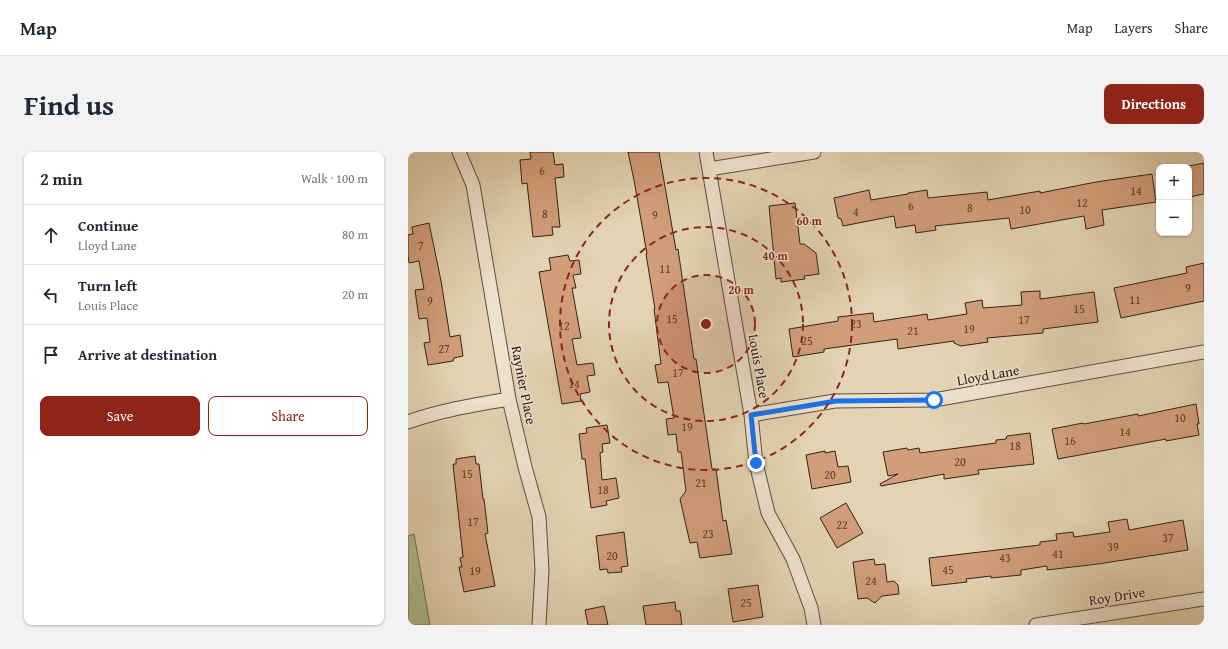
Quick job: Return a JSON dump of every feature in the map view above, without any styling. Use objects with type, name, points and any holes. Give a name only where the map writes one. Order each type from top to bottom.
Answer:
[{"type":"street","name":"Raynier Place","points":[[460,152],[473,185],[509,399],[525,467],[539,517],[542,570],[539,625]]},
{"type":"street","name":"Louis Place","points":[[706,152],[751,415],[756,463],[768,513],[793,559],[811,608],[814,625]]},
{"type":"street","points":[[709,169],[814,152]]},
{"type":"street","name":"Lloyd Lane","points":[[751,415],[836,401],[934,400],[1204,352]]},
{"type":"street","points":[[408,422],[454,408],[509,399]]},
{"type":"street","name":"Roy Drive","points":[[1036,625],[1204,599]]},
{"type":"green space","points":[[414,534],[430,625],[408,625],[408,536]]},
{"type":"building","points":[[530,152],[553,152],[555,165],[563,164],[564,177],[555,178],[560,227],[552,227],[553,235],[533,237],[527,183],[522,184],[520,160],[531,159]]},
{"type":"building","points":[[628,152],[659,152],[676,250],[678,249],[712,469],[716,469],[723,521],[726,520],[732,554],[700,558],[697,542],[690,543],[680,499],[686,491],[681,452],[678,452],[676,434],[668,435],[666,419],[674,418],[668,382],[658,383],[655,365],[661,364],[655,309],[647,254]]},
{"type":"building","points":[[1204,163],[1204,194],[1192,196],[1192,165]]},
{"type":"building","points":[[1152,174],[1156,202],[1102,210],[1104,225],[1086,229],[1084,216],[1011,229],[1009,218],[935,226],[936,230],[916,233],[915,225],[896,228],[894,216],[843,226],[841,219],[838,218],[834,198],[869,190],[871,200],[927,190],[928,198],[987,192],[988,200],[1040,191],[1040,193],[1096,182]]},
{"type":"building","points":[[795,203],[800,244],[804,244],[816,253],[819,274],[804,276],[805,279],[781,282],[781,278],[776,279],[769,206]]},
{"type":"building","points":[[429,223],[441,281],[450,337],[460,335],[463,356],[454,358],[453,361],[428,365],[424,343],[430,342],[427,318],[419,319],[415,290],[424,289],[419,261],[409,263],[408,235],[413,234],[412,227]]},
{"type":"building","points":[[568,255],[570,261],[579,260],[581,274],[573,275],[576,288],[572,288],[581,338],[572,339],[577,365],[593,363],[595,375],[587,376],[590,392],[580,394],[581,401],[562,404],[539,272],[551,270],[549,258]]},
{"type":"building","points":[[1204,263],[1204,301],[1121,318],[1114,288],[1187,273],[1186,267]]},
{"type":"building","points":[[1040,291],[1040,299],[1094,292],[1098,322],[1043,329],[1043,333],[987,338],[988,342],[961,346],[954,343],[954,341],[898,349],[897,339],[824,349],[824,352],[793,357],[789,329],[838,321],[838,317],[873,313],[874,322],[927,314],[928,320],[967,314],[965,303],[982,300],[983,308],[1022,305],[1021,292]]},
{"type":"building","points":[[1196,404],[1199,435],[1166,441],[1166,439],[1058,459],[1052,429],[1138,414],[1138,416]]},
{"type":"building","points":[[607,425],[610,443],[602,444],[603,452],[600,453],[602,480],[616,478],[619,498],[606,501],[607,505],[591,508],[585,459],[582,459],[579,434],[587,433],[586,428]]},
{"type":"building","points":[[1030,433],[1034,464],[978,470],[979,474],[944,479],[944,474],[881,486],[880,484],[898,474],[888,476],[883,452],[907,448],[908,450],[919,448],[920,453],[996,443],[996,440],[1006,439],[1007,436]]},
{"type":"building","points":[[825,451],[825,453],[835,451],[838,467],[848,466],[851,482],[812,489],[806,455]]},
{"type":"building","points":[[475,456],[476,464],[479,464],[488,533],[485,534],[495,586],[464,592],[459,567],[462,567],[460,558],[463,557],[453,464],[456,464],[456,459]]},
{"type":"building","points":[[846,503],[863,533],[837,548],[820,518]]},
{"type":"building","points":[[1127,519],[1129,530],[1183,520],[1188,550],[1098,564],[1047,570],[1047,566],[1021,570],[1021,575],[966,579],[967,582],[932,586],[929,558],[1040,545],[1040,542],[1057,540],[1056,534],[1073,532],[1074,537],[1110,532],[1108,522]]},
{"type":"building","points":[[624,532],[628,566],[621,567],[622,572],[608,573],[607,569],[600,570],[596,536]]},
{"type":"building","points":[[874,559],[875,565],[885,564],[887,582],[894,581],[898,585],[899,594],[882,596],[875,603],[867,598],[858,599],[853,562]]},
{"type":"building","points":[[758,585],[763,617],[733,622],[728,589]]},
{"type":"building","points":[[675,602],[676,611],[680,611],[682,625],[646,625],[643,606]]},
{"type":"building","points":[[604,606],[608,625],[588,625],[585,610]]},
{"type":"route","points":[[756,463],[751,415],[836,401],[934,400]]}]
